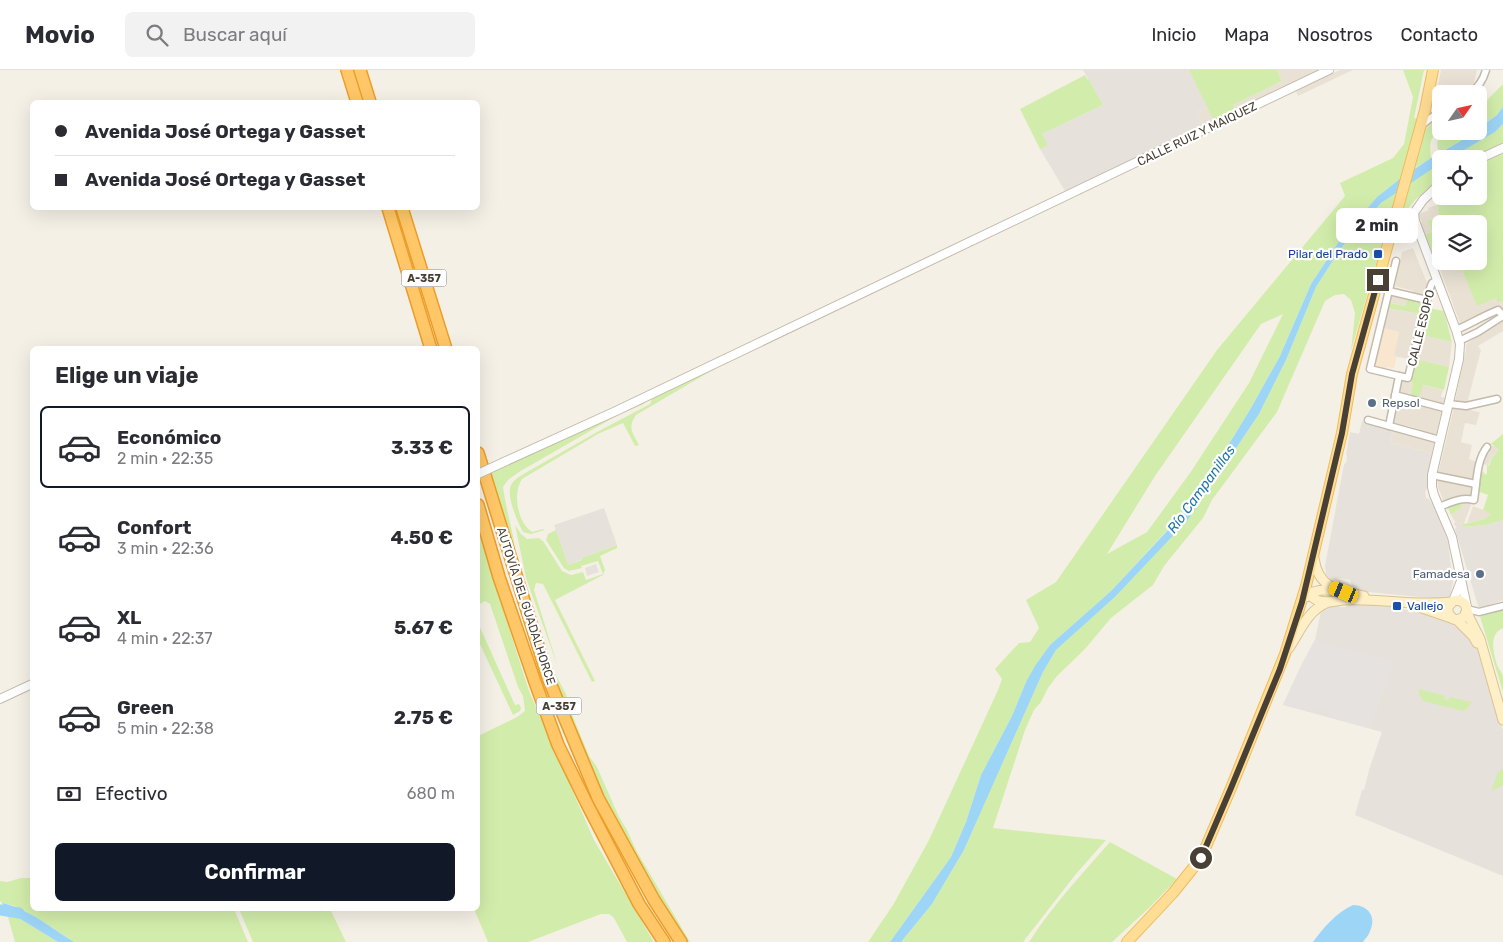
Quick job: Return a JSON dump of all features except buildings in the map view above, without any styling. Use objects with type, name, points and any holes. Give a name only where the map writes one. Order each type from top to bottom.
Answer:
[{"type":"highway","points":[[347,70],[355,100]]},
{"type":"highway","points":[[360,70],[369,100]]},
{"type":"highway","name":"A-357","points":[[389,210],[429,346]]},
{"type":"highway","name":"A-357","points":[[403,210],[445,346]]},
{"type":"highway","name":"AUTOVÍA DEL GUADALHORCE","points":[[480,459],[548,678],[598,798],[654,900],[681,942]]},
{"type":"highway","name":"AUTOVÍA DEL GUADALHORCE","points":[[480,511],[514,621],[558,745],[639,904],[664,942]]},
{"type":"main road","points":[[1127,942],[1173,893],[1201,858],[1286,654],[1306,594],[1342,433],[1352,374],[1425,110],[1433,70]]},
{"type":"main road","points":[[1314,554],[1316,568],[1323,581],[1331,587],[1344,592]]},
{"type":"main road","points":[[1306,594],[1319,590],[1329,590],[1381,600]]},
{"type":"main road","points":[[1306,594],[1322,602],[1344,600],[1438,603],[1461,601],[1467,608],[1469,617],[1480,639],[1503,720]]},
{"type":"main road","points":[[1452,601],[1447,610],[1449,616],[1473,636],[1484,654]]},
{"type":"main road","points":[[1286,654],[1306,620],[1316,608],[1328,602]]},
{"type":"main road","points":[[1402,602],[1455,620],[1464,617],[1467,608]]},
{"type":"street","name":"CALLE RUIZ Y MAIQUEZ","points":[[480,473],[616,411],[1329,70]]},
{"type":"street","points":[[1479,85],[1486,70]]},
{"type":"street","points":[[1425,110],[1432,111]]},
{"type":"street","points":[[1420,128],[1432,118]]},
{"type":"street","points":[[1487,155],[1503,148]]},
{"type":"street","points":[[1432,192],[1414,212],[1414,221],[1459,341],[1459,359],[1432,475],[1432,487],[1452,537],[1467,608],[1479,612],[1503,606]]},
{"type":"street","points":[[1396,261],[1370,369],[1399,376]]},
{"type":"street","name":"CALLE ESOPO","points":[[1389,426],[1399,376],[1408,378],[1432,283],[1437,280]]},
{"type":"street","points":[[1389,290],[1427,300]]},
{"type":"street","points":[[1456,330],[1498,310],[1503,316],[1478,332],[1459,341]]},
{"type":"street","points":[[1395,396],[1448,406],[1466,406],[1497,399]]},
{"type":"street","points":[[1368,420],[1440,440]]},
{"type":"street","points":[[1439,507],[1459,499],[1474,500],[1480,461],[1483,452],[1488,448]]},
{"type":"street","points":[[1432,475],[1476,484]]},
{"type":"street","points":[[1452,601],[1461,581]]},
{"type":"street","points":[[0,699],[30,685]]},
{"type":"shaded area","points":[[1083,70],[1189,70],[1208,107],[1197,112],[1203,126],[1065,191],[1040,149],[1047,145],[1042,134],[1103,105]]},
{"type":"shaded area","points":[[1277,70],[1321,70],[1237,112],[1233,105],[1282,81]]},
{"type":"shaded area","points":[[1340,70],[1353,70],[1298,96],[1296,91]]},
{"type":"shaded area","points":[[1441,70],[1477,70],[1472,85],[1438,85]]},
{"type":"shaded area","points":[[1208,107],[1214,121],[1203,126],[1197,112]]},
{"type":"shaded area","points":[[1437,205],[1439,215],[1432,215],[1432,225],[1430,227],[1432,232],[1425,235],[1419,214],[1429,210],[1428,208]]},
{"type":"shaded area","points":[[1413,248],[1427,283],[1424,295],[1395,286],[1402,252]]},
{"type":"shaded area","points":[[1440,270],[1462,270],[1464,275],[1497,298],[1498,303],[1503,301],[1503,311],[1461,326]]},
{"type":"shaded area","points":[[1391,295],[1407,299],[1405,306],[1390,303]]},
{"type":"shaded area","points":[[1388,308],[1420,314],[1409,359],[1393,356],[1399,332],[1383,328]]},
{"type":"shaded area","points":[[1503,320],[1503,331],[1478,346],[1481,350],[1467,404],[1455,401],[1466,344]]},
{"type":"shaded area","points":[[1383,328],[1399,332],[1394,355],[1397,356],[1394,368],[1387,367],[1386,369],[1375,366]]},
{"type":"shaded area","points":[[1422,335],[1452,342],[1449,367],[1416,359]]},
{"type":"shaded area","points":[[1402,381],[1413,383],[1410,396],[1399,394]]},
{"type":"shaded area","points":[[1422,385],[1443,390],[1441,397],[1446,398],[1444,406],[1419,399]]},
{"type":"shaded area","points":[[1399,399],[1444,410],[1437,436],[1394,423]]},
{"type":"shaded area","points":[[1454,407],[1480,412],[1476,425],[1465,423],[1461,442],[1472,445],[1469,459],[1477,462],[1475,482],[1438,474]]},
{"type":"shaded area","points":[[1362,421],[1393,429],[1391,443],[1432,453],[1425,492],[1426,498],[1429,499],[1435,508],[1448,542],[1453,583],[1450,596],[1447,598],[1358,591],[1352,586],[1350,580],[1340,578],[1333,580],[1326,574],[1325,566],[1344,464],[1346,463],[1350,432],[1359,434]]},
{"type":"shaded area","points":[[1393,429],[1435,440],[1432,453],[1391,443]]},
{"type":"shaded area","points":[[1493,445],[1499,450],[1488,466],[1480,462]]},
{"type":"shaded area","points":[[1437,478],[1471,485],[1474,488],[1473,497],[1444,502],[1438,487]]},
{"type":"shaded area","points":[[1460,501],[1472,502],[1466,518],[1457,528],[1451,515],[1462,507]]},
{"type":"shaded area","points":[[1473,506],[1491,514],[1485,519],[1467,523]]},
{"type":"shaded area","points":[[604,508],[617,545],[568,565],[554,525]]},
{"type":"shaded area","points":[[1466,518],[1463,527],[1486,525],[1503,520],[1503,600],[1479,609],[1455,529]]},
{"type":"shaded area","points":[[596,564],[599,572],[587,576],[585,568]]},
{"type":"shaded area","points":[[1348,605],[1391,607],[1433,616],[1462,630],[1476,645],[1503,730],[1503,876],[1355,815],[1382,732],[1283,705],[1315,640],[1321,611],[1329,607],[1345,607]]},
{"type":"shaded area","points":[[1315,640],[1395,662],[1370,728],[1332,718],[1329,711],[1318,707],[1311,712],[1283,705]]},
{"type":"green space","points":[[1189,70],[1277,70],[1282,81],[1233,105],[1237,112],[1214,121]]},
{"type":"green space","points":[[1403,70],[1424,70],[1414,118],[1418,119],[1401,178],[1377,197],[1338,243],[1311,284],[1280,356],[1251,408],[1199,493],[1111,591],[1050,645],[1026,682],[1012,716],[981,775],[966,822],[951,857],[890,942],[868,942],[893,905],[929,840],[998,690],[1002,679],[995,669],[1019,643],[1030,642],[1039,628],[1026,600],[1056,582],[1217,350],[1345,196],[1340,183],[1393,158],[1404,144],[1413,97]],"holes":[[[1283,314],[1249,383],[1190,473],[1147,532],[1107,554],[1155,476],[1261,324]]]},
{"type":"green space","points":[[1085,75],[1103,105],[1042,134],[1048,145],[1040,149],[1020,109]]},
{"type":"green space","points":[[1503,84],[1503,107],[1497,115],[1488,122],[1488,99]]},
{"type":"green space","points":[[1432,123],[1431,158],[1415,168],[1426,129]]},
{"type":"green space","points":[[1503,124],[1503,145],[1487,152],[1487,150],[1464,150],[1481,140],[1488,140],[1488,136]]},
{"type":"green space","points":[[1462,140],[1444,150],[1438,150],[1438,141]]},
{"type":"green space","points":[[1503,153],[1503,301],[1498,303],[1496,298],[1477,306],[1462,270],[1487,270],[1487,215],[1439,215],[1437,205],[1487,205],[1487,160]]},
{"type":"green space","points":[[1432,169],[1432,185],[1407,210],[1404,209],[1411,182]]},
{"type":"green space","points":[[1397,191],[1351,351],[1355,313],[1351,300],[1344,294],[1335,295],[1325,301],[1277,412],[1212,500],[1203,518],[1164,566],[1153,585],[1111,618],[1085,649],[1057,676],[1034,710],[1025,730],[993,828],[1106,840],[1076,874],[1023,942],[901,942],[932,904],[964,850],[1043,672],[1056,650],[1115,597],[1187,521],[1259,414],[1286,360],[1316,287],[1341,248],[1381,203]]},
{"type":"green space","points":[[1432,220],[1432,232],[1428,221]]},
{"type":"green space","points":[[1432,232],[1432,251],[1425,235]]},
{"type":"green space","points":[[1407,299],[1422,302],[1420,314],[1388,308],[1390,303],[1405,306]]},
{"type":"green space","points":[[1429,308],[1444,311],[1452,342],[1422,335]]},
{"type":"green space","points":[[1416,359],[1449,367],[1444,390],[1423,385],[1419,399],[1410,397]]},
{"type":"green space","points":[[723,364],[636,415],[631,427],[639,445],[635,446],[623,423],[598,434],[522,479],[517,492],[517,500],[523,522],[532,532],[545,530],[531,534],[523,532],[515,515],[510,495],[511,485],[516,479],[650,404],[656,394]]},
{"type":"green space","points":[[646,399],[642,405],[618,415],[519,472],[508,480],[503,487],[516,556],[553,670],[566,694],[589,756],[597,767],[619,817],[636,850],[690,942],[686,942],[676,927],[617,822],[592,771],[550,671],[488,474]]},
{"type":"green space","points":[[1503,434],[1503,520],[1486,525],[1462,527],[1464,524],[1485,519],[1491,514],[1483,510],[1488,495],[1477,491],[1481,470],[1486,475],[1487,465],[1489,466],[1492,458],[1499,450],[1492,444],[1488,446]]},
{"type":"green space","points":[[1460,501],[1462,507],[1451,515],[1447,506]]},
{"type":"green space","points":[[515,525],[527,539],[539,538],[543,541],[562,571],[571,575],[583,572],[586,580],[603,574],[598,561],[569,571],[564,568],[546,540],[548,534],[556,530],[568,565],[617,545],[617,548],[600,556],[605,570],[603,575],[555,600],[595,681],[592,682],[543,584],[536,583],[534,590],[558,667],[526,578]]},
{"type":"green space","points":[[480,536],[529,691],[594,840],[654,942],[627,942],[614,918],[609,914],[601,914],[528,942],[488,942],[475,911],[480,911],[480,735],[517,717],[525,711],[523,696],[518,687],[490,604],[485,601],[480,604]]},
{"type":"green space","points":[[1503,609],[1503,628],[1495,635],[1493,644],[1497,665],[1503,676],[1503,692],[1480,615]]},
{"type":"green space","points":[[480,627],[515,705],[519,704],[521,708],[520,711],[513,715],[480,644]]},
{"type":"green space","points":[[1419,689],[1445,696],[1444,699],[1449,700],[1450,697],[1472,702],[1463,711],[1423,701],[1419,694]]},
{"type":"green space","points":[[1503,770],[1503,785],[1491,791],[1498,772]]},
{"type":"green space","points":[[1110,842],[1177,879],[1112,942],[1029,942],[1057,903]]},
{"type":"green space","points":[[21,878],[30,878],[30,911],[235,911],[248,942],[74,942],[15,906],[2,903],[0,901],[0,881],[7,882]]},
{"type":"green space","points":[[240,911],[331,911],[346,942],[253,942]]},
{"type":"green space","points":[[8,917],[17,917],[58,942],[15,942]]},
{"type":"water","points":[[1503,107],[1503,124],[1488,136],[1488,122],[1497,115]]},
{"type":"water","points":[[1462,140],[1481,140],[1464,150],[1445,150]]},
{"type":"water","points":[[1431,158],[1432,169],[1381,203],[1341,248],[1316,287],[1286,360],[1259,414],[1187,521],[1115,597],[1056,650],[1043,672],[964,850],[932,904],[901,942],[890,942],[951,857],[966,822],[981,775],[1012,716],[1035,666],[1050,645],[1111,591],[1182,515],[1199,493],[1251,408],[1280,356],[1311,284],[1338,243],[1377,197]]},
{"type":"water","points":[[2,903],[31,914],[74,942],[58,942],[17,917],[8,917]]},
{"type":"water","points":[[1353,905],[1363,907],[1372,917],[1372,926],[1363,942],[1313,942],[1331,921]]},
{"type":"waterway","name":"Río Campanillas","points":[[0,910],[19,913]]},
{"type":"place","name":"Pilar del Prado","points":[[1378,254]]},
{"type":"place","name":"Repsol","points":[[1372,403]]},
{"type":"place","name":"Famadesa","points":[[1480,574]]},
{"type":"place","name":"Vallejo","points":[[1397,606]]},
{"type":"route","points":[[1201,858],[1286,654],[1302,602],[1342,433],[1352,374],[1378,280]]}]
